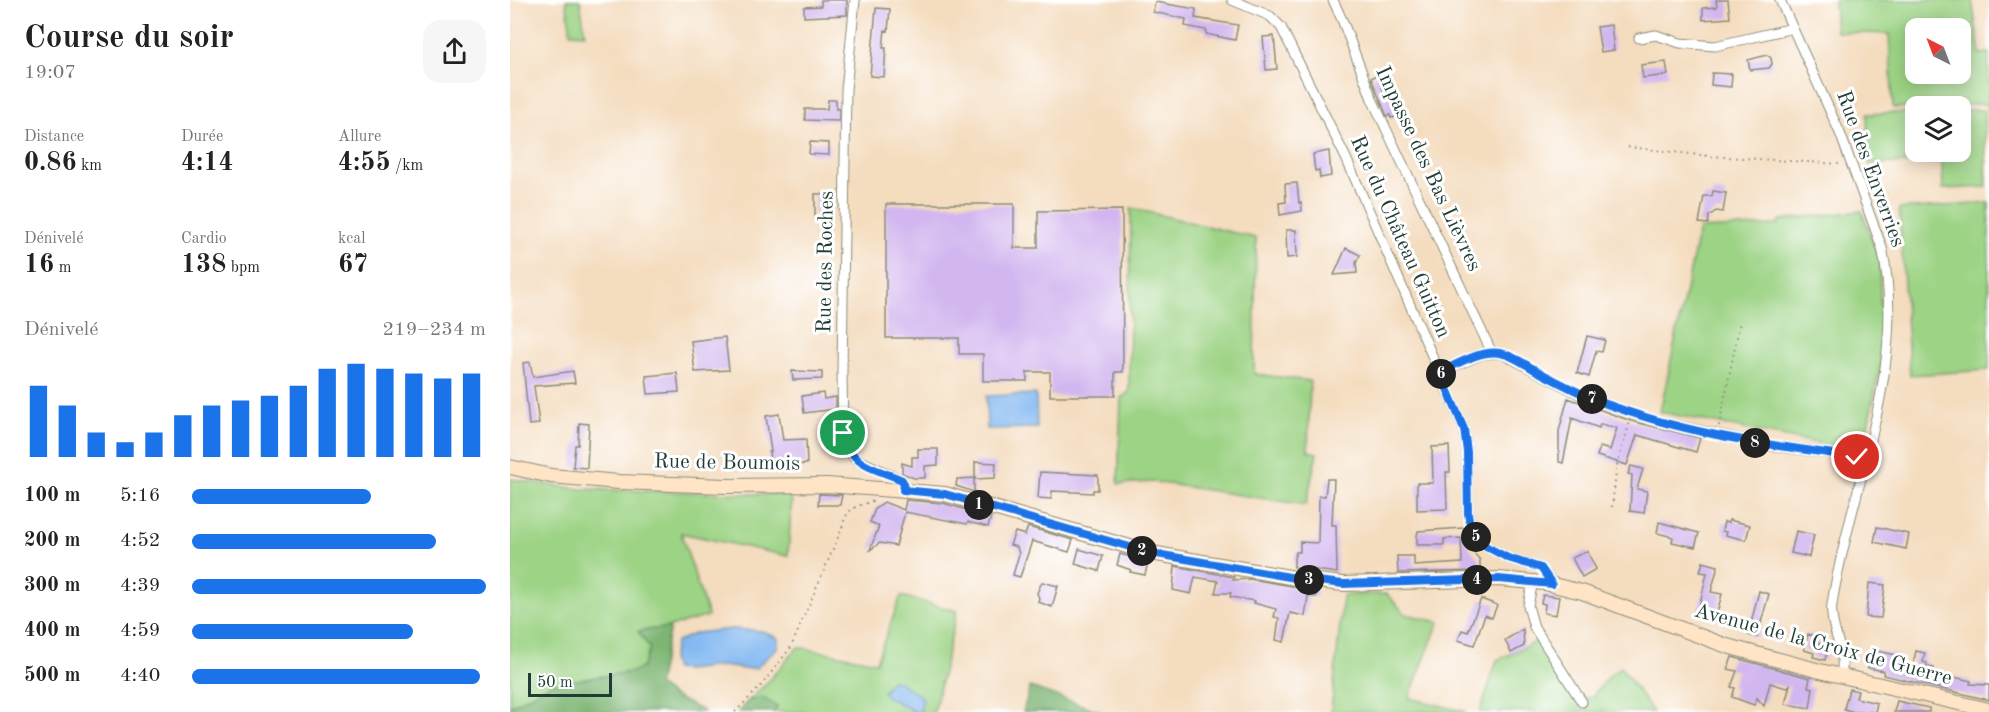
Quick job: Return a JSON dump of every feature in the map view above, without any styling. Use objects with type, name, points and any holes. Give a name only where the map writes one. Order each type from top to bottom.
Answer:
[{"type":"street","name":"Rue des Roches","points":[[855,0],[846,90],[843,433],[846,445],[854,458],[902,480],[903,490]]},
{"type":"street","name":"Rue du Château Guitton","points":[[1232,0],[1270,16],[1281,27],[1346,158],[1464,429],[1467,452],[1468,513],[1475,536],[1487,547],[1508,558],[1541,568],[1544,583]]},
{"type":"street","name":"Impasse des Bas Lièvres","points":[[1333,0],[1372,99],[1492,353]]},
{"type":"street","name":"Rue des Enverries","points":[[1780,0],[1827,100],[1852,165],[1882,248],[1887,283],[1886,356],[1877,411],[1832,608],[1834,634],[1842,660],[1841,675]]},
{"type":"street","points":[[1639,38],[1656,35],[1680,43],[1715,46],[1793,28]]},
{"type":"street","points":[[1440,372],[1484,354],[1508,355],[1581,395],[1633,414],[1766,445],[1866,458]]},
{"type":"street","name":"Rue de Boumois","points":[[510,467],[551,476],[619,482],[726,486],[827,485],[945,494],[1151,553],[1343,584],[1499,579],[1544,583]]},
{"type":"street","points":[[1544,583],[1528,606],[1534,627],[1582,702]]},
{"type":"street","name":"Avenue de la Croix de Guerre","points":[[1544,583],[1582,592],[1727,646],[1989,710]]},
{"type":"path","points":[[1628,147],[1709,156],[1852,165]]},
{"type":"path","points":[[1718,435],[1740,322]]},
{"type":"path","points":[[1612,507],[1617,465],[1633,414]]},
{"type":"path","points":[[735,712],[760,687],[791,647],[845,516],[852,508],[879,499]]},
{"type":"green space","points":[[566,0],[580,0],[585,34],[571,33]]},
{"type":"green space","points":[[1834,0],[1972,0],[1980,54],[1989,53],[1989,114],[1987,104],[1971,105],[1971,96],[1905,96],[1905,107],[1893,108],[1889,34],[1836,32]]},
{"type":"green space","points":[[1971,110],[1984,110],[1987,187],[1943,189],[1942,162],[1971,162]]},
{"type":"green space","points":[[1905,112],[1905,162],[1942,162],[1869,164],[1867,114]]},
{"type":"green space","points":[[1989,203],[1989,370],[1910,375],[1899,209]]},
{"type":"green space","points":[[1131,208],[1256,238],[1254,374],[1310,381],[1308,451],[1317,453],[1306,505],[1155,482],[1118,484],[1121,398],[1129,392]]},
{"type":"green space","points":[[1862,211],[1880,262],[1881,363],[1865,440],[1856,451],[1660,412],[1699,229],[1778,225],[1780,220]]},
{"type":"green space","points":[[510,479],[580,489],[792,495],[788,556],[681,533],[708,616],[670,627],[638,631],[650,648],[643,668],[632,672],[551,684],[510,706]]},
{"type":"green space","points":[[1387,594],[1405,614],[1439,622],[1409,698],[1467,712],[1331,712],[1343,595]]},
{"type":"green space","points":[[901,596],[957,611],[934,712],[774,712],[777,707],[762,697],[748,701],[798,647],[876,662]]},
{"type":"green space","points":[[670,627],[658,685],[673,696],[705,712],[510,712],[510,706],[551,684],[631,672],[642,668],[650,648],[638,631]]},
{"type":"green space","points":[[1538,641],[1576,700],[1592,697],[1610,675],[1621,667],[1653,712],[1480,712],[1497,660]]},
{"type":"green space","points":[[1030,687],[1102,712],[1023,712]]},
{"type":"green space","points":[[762,697],[777,707],[774,712],[738,712],[748,701]]},
{"type":"water","points":[[1036,394],[1037,428],[987,429],[986,396]]},
{"type":"water","points":[[732,629],[762,631],[778,638],[778,647],[756,668],[722,666],[675,669],[672,659],[676,642],[696,633]]},
{"type":"water","points":[[892,680],[923,698],[920,712],[915,712],[886,696],[883,691]]},
{"type":"building","points":[[821,0],[847,0],[847,15],[804,17],[804,7],[821,6]]},
{"type":"building","points":[[1716,0],[1728,0],[1730,18],[1703,20],[1703,8],[1717,7]]},
{"type":"building","points":[[1155,2],[1196,9],[1195,18],[1238,25],[1235,40],[1206,34],[1206,30],[1185,26],[1186,19],[1153,12]]},
{"type":"building","points":[[876,8],[890,9],[888,31],[885,30],[883,48],[886,48],[884,77],[870,76]]},
{"type":"building","points":[[1611,25],[1614,50],[1601,52],[1597,27]]},
{"type":"building","points":[[1274,36],[1277,69],[1266,70],[1263,37]]},
{"type":"building","points":[[1767,55],[1771,58],[1772,64],[1769,68],[1750,70],[1748,60]]},
{"type":"building","points":[[1666,62],[1668,75],[1643,78],[1641,65]]},
{"type":"building","points":[[1712,73],[1732,74],[1731,87],[1711,85]]},
{"type":"building","points":[[1377,75],[1386,97],[1398,95],[1402,115],[1391,118],[1390,115],[1387,116],[1371,78]]},
{"type":"building","points":[[828,100],[836,100],[839,121],[805,120],[805,109],[827,109]]},
{"type":"building","points":[[810,142],[829,143],[829,155],[809,154]]},
{"type":"building","points":[[1329,151],[1331,176],[1320,178],[1319,170],[1315,171],[1313,154]]},
{"type":"building","points":[[1297,183],[1302,211],[1280,215],[1279,203],[1286,202],[1285,184]]},
{"type":"building","points":[[1713,191],[1726,193],[1723,212],[1716,211],[1709,216],[1708,224],[1699,223],[1704,196],[1712,196]]},
{"type":"building","points":[[815,194],[827,194],[829,221],[815,221]]},
{"type":"building","points":[[886,204],[1014,204],[1014,248],[1038,248],[1038,211],[1122,210],[1123,372],[1115,372],[1115,396],[1050,396],[1050,372],[1027,372],[1027,381],[983,381],[983,354],[959,354],[959,338],[886,338]]},
{"type":"building","points":[[1286,230],[1296,230],[1297,257],[1287,258]]},
{"type":"building","points":[[1346,248],[1360,255],[1356,263],[1357,273],[1334,275]]},
{"type":"building","points":[[1587,336],[1605,340],[1602,352],[1596,351],[1589,377],[1577,373]]},
{"type":"building","points":[[725,337],[729,370],[695,372],[691,341]]},
{"type":"building","points":[[530,362],[533,377],[573,371],[575,383],[534,386],[539,424],[529,425],[523,363]]},
{"type":"building","points":[[792,371],[822,372],[822,379],[793,380]]},
{"type":"building","points":[[677,373],[679,392],[648,394],[646,376]]},
{"type":"building","points":[[823,393],[824,399],[836,397],[836,409],[804,413],[802,396]]},
{"type":"building","points":[[1568,398],[1631,421],[1700,438],[1696,452],[1637,435],[1627,465],[1597,456],[1600,447],[1610,450],[1617,428],[1600,424],[1599,428],[1572,418],[1563,463],[1559,462],[1559,431]]},
{"type":"building","points":[[779,414],[783,440],[806,439],[807,464],[770,466],[769,452],[771,452],[766,416]]},
{"type":"building","points":[[579,423],[589,424],[587,468],[573,467],[575,445],[578,445]]},
{"type":"building","points":[[1449,446],[1450,472],[1446,472],[1447,509],[1417,510],[1417,483],[1433,483],[1432,447]]},
{"type":"building","points":[[918,449],[938,449],[938,465],[925,466],[925,478],[914,478],[902,473],[902,463],[912,466],[912,457],[918,457]]},
{"type":"building","points":[[975,462],[996,463],[995,478],[975,479]]},
{"type":"building","points":[[1631,466],[1643,469],[1637,489],[1647,491],[1644,513],[1630,511],[1632,475],[1628,474]]},
{"type":"building","points":[[1040,472],[1098,475],[1098,490],[1093,490],[1093,493],[1052,491],[1051,499],[1038,498]]},
{"type":"building","points":[[974,478],[974,492],[956,486],[957,479]]},
{"type":"building","points":[[1327,479],[1334,479],[1332,525],[1336,525],[1337,573],[1294,567],[1296,552],[1300,552],[1300,542],[1318,543],[1319,496],[1325,496]]},
{"type":"building","points":[[819,494],[842,495],[840,505],[818,505]]},
{"type":"building","points":[[906,500],[943,503],[991,517],[988,527],[905,512],[896,546],[880,543],[870,550],[879,526],[870,522],[875,509],[884,502],[904,510]]},
{"type":"building","points":[[1729,520],[1750,525],[1746,540],[1725,535],[1726,532],[1722,531],[1724,522],[1728,523]]},
{"type":"building","points":[[1659,522],[1699,533],[1695,547],[1672,542],[1673,537],[1657,533]]},
{"type":"building","points":[[1028,527],[1073,540],[1069,552],[1032,541],[1020,577],[1013,575],[1019,554],[1017,547],[1010,545],[1015,532],[1025,535]]},
{"type":"building","points":[[1877,527],[1909,534],[1906,549],[1874,542]]},
{"type":"building","points":[[1464,528],[1465,538],[1471,550],[1480,560],[1480,571],[1398,573],[1397,556],[1414,556],[1414,566],[1462,563],[1461,538],[1444,539],[1444,545],[1417,545],[1417,536],[1418,531]]},
{"type":"building","points":[[1796,531],[1814,535],[1809,557],[1791,553]]},
{"type":"building","points":[[1079,549],[1103,556],[1099,571],[1075,564]]},
{"type":"building","points":[[1587,551],[1596,569],[1582,577],[1572,558]]},
{"type":"building","points":[[1120,554],[1148,562],[1145,575],[1130,572],[1131,570],[1117,565]]},
{"type":"building","points":[[1703,562],[1718,566],[1711,592],[1722,594],[1716,617],[1698,612],[1707,573],[1700,572]]},
{"type":"building","points":[[1175,566],[1234,577],[1233,580],[1250,579],[1317,590],[1316,597],[1308,596],[1305,616],[1290,613],[1284,642],[1276,640],[1279,618],[1274,617],[1276,609],[1254,603],[1255,601],[1230,597],[1231,593],[1215,593],[1218,581],[1195,577],[1191,594],[1173,590]]},
{"type":"building","points":[[1042,582],[1058,586],[1052,607],[1038,602],[1037,593]]},
{"type":"building","points":[[1869,583],[1885,585],[1881,618],[1866,617]]},
{"type":"building","points":[[1759,591],[1769,594],[1757,637],[1748,635]]},
{"type":"building","points":[[1543,595],[1559,597],[1556,615],[1544,613],[1545,604],[1541,603]]},
{"type":"building","points":[[1481,599],[1497,605],[1492,618],[1485,615],[1474,645],[1458,640],[1462,630],[1468,632]]},
{"type":"building","points":[[1523,629],[1524,646],[1511,653],[1505,640]]},
{"type":"building","points":[[1808,634],[1817,637],[1816,642],[1828,648],[1825,660],[1813,657],[1814,653],[1804,650]]},
{"type":"building","points":[[1872,650],[1897,655],[1894,670],[1911,674],[1916,651],[1925,653],[1923,662],[1934,668],[1933,672],[1971,681],[1970,684],[1989,685],[1989,700],[1883,675],[1884,671],[1868,668]]},
{"type":"building","points":[[1732,657],[1810,678],[1808,687],[1813,688],[1810,708],[1785,704],[1790,685],[1786,688],[1770,683],[1764,706],[1757,698],[1754,705],[1732,697],[1735,688],[1731,687],[1737,671],[1728,669]]},
{"type":"building","points":[[1849,689],[1858,691],[1856,698],[1877,703],[1875,712],[1854,712],[1844,709]]},
{"type":"building","points":[[1897,701],[1929,708],[1929,712],[1894,712]]},
{"type":"route","points":[[843,433],[846,445],[854,458],[902,480],[903,490],[945,494],[1151,553],[1343,584],[1499,579],[1552,584],[1541,568],[1508,558],[1487,547],[1475,536],[1470,525],[1464,429],[1440,372],[1484,354],[1508,355],[1581,395],[1669,424],[1766,445],[1857,457]]}]
